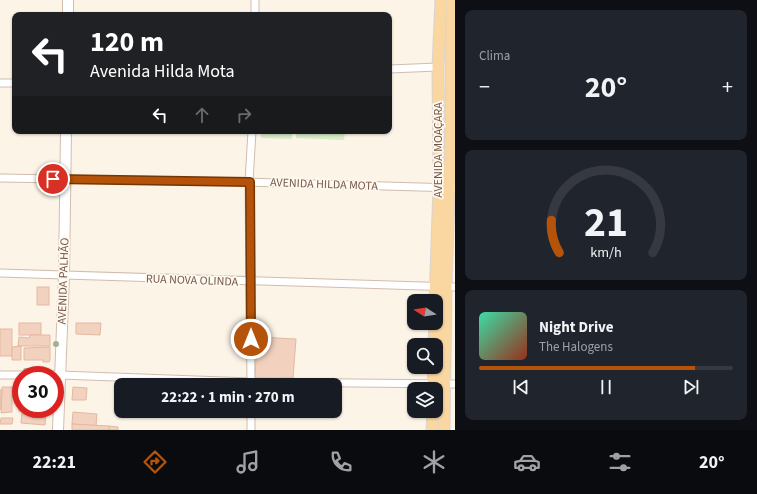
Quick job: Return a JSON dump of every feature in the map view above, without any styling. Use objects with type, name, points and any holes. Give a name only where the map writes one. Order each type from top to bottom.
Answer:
[{"type":"main road","name":"AVENIDA MOAÇARA","points":[[441,0],[438,67],[448,188]]},
{"type":"main road","name":"AVENIDA MOAÇARA","points":[[441,382],[446,286],[448,188],[453,136],[452,0]]},
{"type":"main road","name":"AVENIDA MOAÇARA","points":[[443,415],[444,430]]},
{"type":"main road","points":[[432,430],[433,418]]},
{"type":"street","points":[[68,0],[68,12]]},
{"type":"street","points":[[255,0],[255,12]]},
{"type":"street","points":[[392,69],[438,67]]},
{"type":"street","points":[[0,83],[12,83]]},
{"type":"street","name":"AVENIDA PALHÃO","points":[[60,366],[64,276],[66,134]]},
{"type":"street","points":[[251,378],[250,182],[252,134]]},
{"type":"street","name":"AVENIDA HILDA MOTA","points":[[0,178],[250,182],[448,188]]},
{"type":"street","name":"RUA NOVA OLINDA","points":[[0,274],[251,282],[446,286]]},
{"type":"street","points":[[0,375],[12,375]]},
{"type":"street","points":[[64,375],[132,378]]},
{"type":"street","points":[[342,384],[407,385]]},
{"type":"street","name":"AVENIDA PALHÃO","points":[[58,418],[58,430]]},
{"type":"street","points":[[251,418],[251,430]]},
{"type":"green space","points":[[261,134],[292,134],[292,139],[261,138]]},
{"type":"green space","points":[[296,134],[345,134],[344,140],[296,138]]},
{"type":"building","points":[[37,287],[49,287],[49,305],[37,305]]},
{"type":"building","points":[[19,323],[41,323],[41,335],[19,335]]},
{"type":"building","points":[[76,323],[101,323],[100,335],[76,334]]},
{"type":"building","points":[[0,329],[12,329],[12,356],[0,356]]},
{"type":"building","points":[[30,335],[50,335],[50,346],[18,346],[19,337],[29,338]]},
{"type":"building","points":[[257,337],[296,339],[293,378],[255,378]]},
{"type":"building","points":[[21,346],[21,360],[12,360],[12,347]]},
{"type":"building","points":[[50,347],[49,362],[43,362],[43,360],[24,360],[24,348]]},
{"type":"building","points":[[2,387],[12,387],[12,412],[1,413]]},
{"type":"building","points":[[73,387],[87,388],[86,400],[72,400]]},
{"type":"building","points":[[0,390],[2,390],[1,409],[0,409]]},
{"type":"building","points":[[73,412],[97,414],[96,426],[72,424]]},
{"type":"building","points":[[1,418],[13,418],[12,424],[0,424]]},
{"type":"building","points":[[21,418],[46,418],[45,425],[21,423]]},
{"type":"building","points":[[72,424],[109,426],[109,430],[72,430]]},
{"type":"building","points":[[109,426],[118,427],[118,430],[109,430]]},
{"type":"route","points":[[53,179],[250,182],[251,339]]}]
